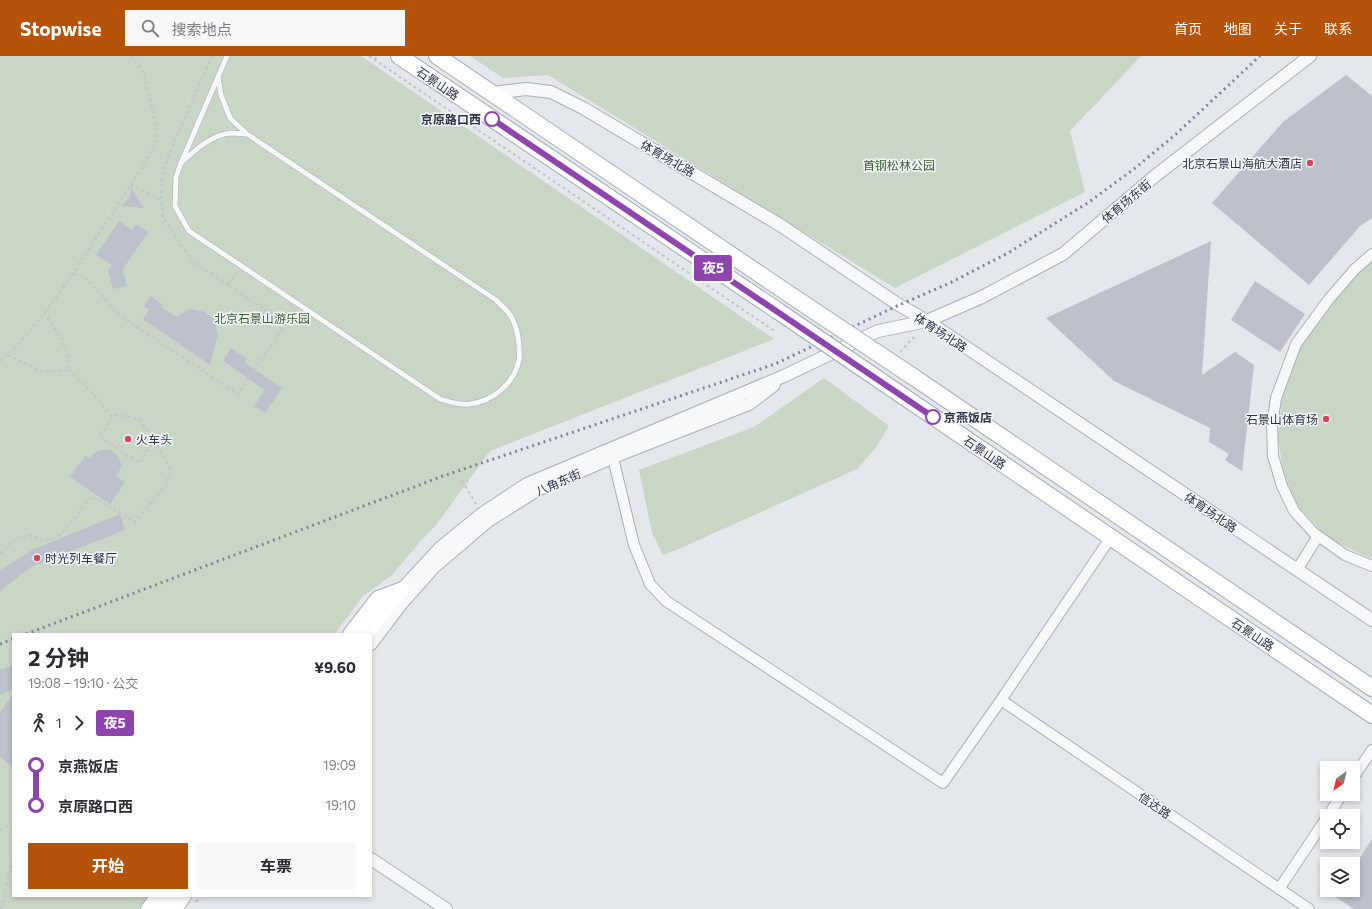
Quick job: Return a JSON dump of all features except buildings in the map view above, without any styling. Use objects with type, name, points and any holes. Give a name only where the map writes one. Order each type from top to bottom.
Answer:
[{"type":"main road","name":"石景山路","points":[[399,56],[778,311],[1372,715]]},
{"type":"main road","name":"石景山路","points":[[437,56],[1372,688]]},
{"type":"main road","points":[[351,633],[378,598],[402,589]]},
{"type":"main road","name":"八角东街","points":[[367,633],[402,589]]},
{"type":"main road","points":[[148,909],[157,897]]},
{"type":"main road","points":[[162,909],[170,897]]},
{"type":"main road","points":[[175,909],[183,897]]},
{"type":"street","name":"体育场东街","points":[[927,321],[982,297],[1063,254],[1155,176],[1310,56]]},
{"type":"street","name":"体育场北路","points":[[492,93],[526,89],[551,92],[583,108],[780,225],[899,305],[927,321],[1372,620]]},
{"type":"street","points":[[1372,254],[1355,269],[1334,293],[1296,344],[1276,398],[1272,425],[1273,456],[1282,486],[1294,511],[1318,536],[1345,555],[1372,566]]},
{"type":"street","name":"八角东街","points":[[402,589],[440,548],[483,513],[527,484],[784,376],[878,331],[927,321]]},
{"type":"street","name":"八角东街","points":[[372,643],[402,603],[434,568],[488,520],[537,490],[749,404],[784,376]]},
{"type":"street","points":[[613,458],[634,545],[650,584],[666,601],[943,783],[1111,538]]},
{"type":"street","points":[[1297,570],[1318,536]]},
{"type":"street","name":"信达路","points":[[1001,700],[1309,909]]},
{"type":"street","points":[[1360,768],[1372,750]]},
{"type":"street","points":[[1279,889],[1320,828]]},
{"type":"street","points":[[372,860],[446,909]]},
{"type":"lane","points":[[218,76],[221,95],[230,118],[247,134],[496,300],[507,311],[514,323],[519,337],[519,359],[514,375],[501,390],[487,400],[469,404],[453,403],[440,399],[189,231],[175,206],[176,177],[181,163],[218,76],[227,56]]},
{"type":"lane","points":[[181,163],[200,146],[214,138],[231,133],[247,134]]},
{"type":"path","points":[[0,361],[35,328],[45,314],[147,159],[155,142],[156,124],[143,72],[132,56]]},
{"type":"path","points":[[369,56],[776,332]]},
{"type":"path","points":[[375,60],[377,56]]},
{"type":"path","points":[[130,185],[161,200]]},
{"type":"path","points":[[241,266],[228,285],[286,324]]},
{"type":"path","points":[[72,275],[84,276],[119,315],[238,394],[299,305]]},
{"type":"path","points":[[45,314],[60,336],[68,355],[69,370],[96,396],[113,418]]},
{"type":"path","points":[[900,353],[917,333]]},
{"type":"path","points":[[8,355],[43,372],[69,370]]},
{"type":"path","points":[[0,554],[12,541],[30,535],[45,540],[57,538],[91,496],[135,522],[165,486],[171,471],[154,441],[140,420],[116,414],[100,436],[139,464],[154,441]]},
{"type":"path","points":[[462,481],[474,502]]},
{"type":"path","points":[[0,830],[12,823]]},
{"type":"path","points":[[1,909],[12,862]]},
{"type":"green space","name":"北京石景山游乐园","points":[[0,56],[361,56],[774,339],[490,451],[437,524],[392,575],[362,597],[336,633],[12,633],[12,897],[149,897],[140,909],[0,909]]},
{"type":"green space","name":"首钢松林公园","points":[[470,56],[1141,56],[1070,131],[1085,192],[895,288],[548,75],[503,78]]},
{"type":"green space","name":"石景山体育场","points":[[1372,259],[1372,558],[1328,538],[1297,505],[1283,470],[1278,438],[1282,399],[1296,356],[1317,322],[1349,280]]},
{"type":"green space","points":[[824,378],[889,426],[875,449],[857,469],[663,555],[652,533],[639,470],[754,427]]},
{"type":"railway","points":[[29,633],[443,476],[775,364],[899,305],[950,283],[1008,253],[1089,202],[1134,169],[1175,135],[1260,56]]},
{"type":"railway","points":[[0,644],[12,639]]},
{"type":"bus line","name":"夜5","points":[[492,119],[933,417]]},
{"type":"place","name":"京原路口西","points":[[492,119]]},
{"type":"place","name":"北京石景山海航大酒店","points":[[1310,163]]},
{"type":"place","name":"京燕饭店","points":[[933,417]]},
{"type":"place","name":"石景山体育场","points":[[1326,419]]},
{"type":"place","name":"火车头","points":[[128,439]]},
{"type":"place","name":"时光列车餐厅","points":[[37,558]]}]
